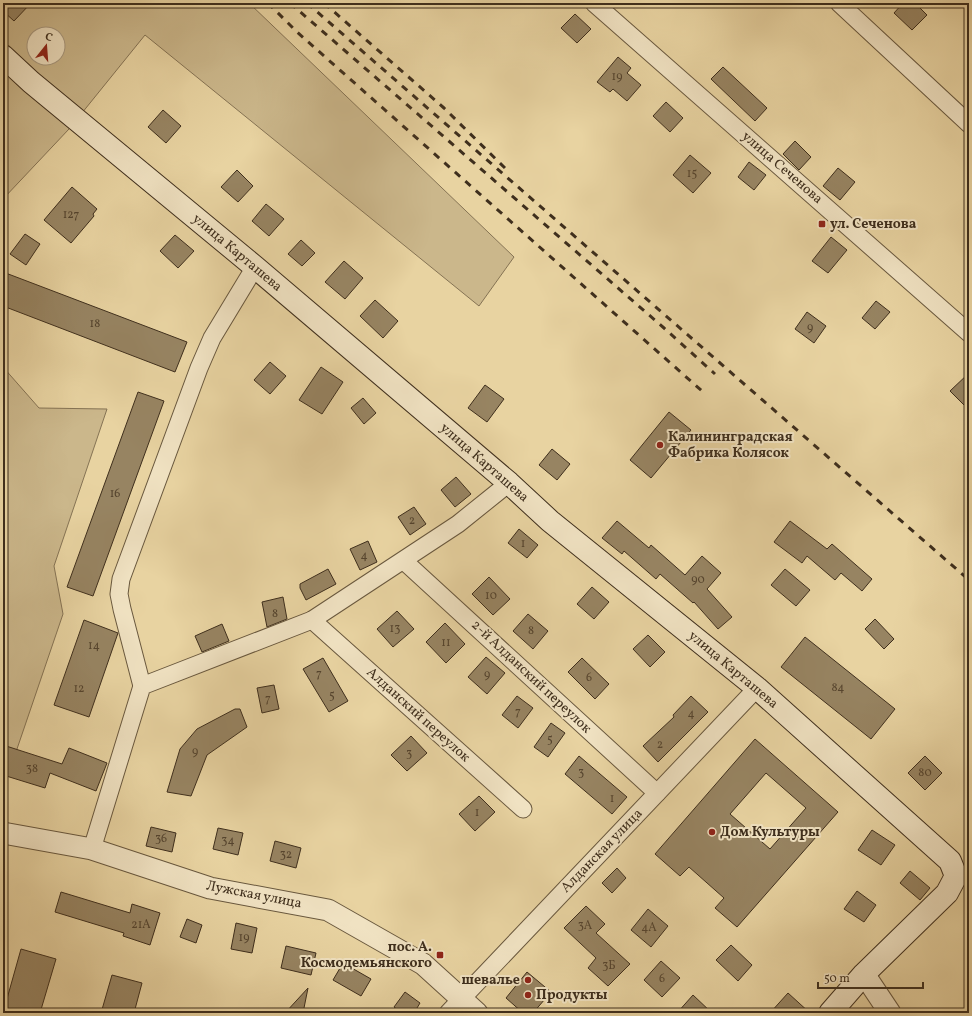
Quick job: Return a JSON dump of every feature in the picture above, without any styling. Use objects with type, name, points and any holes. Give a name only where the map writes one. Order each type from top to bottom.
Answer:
[{"type":"main road","name":"улица Карташева","points":[[3,56],[32,82],[255,267],[509,483],[550,521],[756,688],[950,861],[962,879]]},
{"type":"main road","points":[[830,1013],[864,974],[962,879]]},
{"type":"street","name":"улица Сеченова","points":[[594,3],[969,333]]},
{"type":"street","points":[[839,3],[969,124]]},
{"type":"street","points":[[92,850],[142,686],[119,594],[122,578],[198,368],[212,338],[255,267]]},
{"type":"street","points":[[142,686],[312,620],[458,524],[509,483]]},
{"type":"street","name":"2-й Алданский переулок","points":[[404,560],[657,793]]},
{"type":"street","name":"Алданский переулок","points":[[312,620],[523,809]]},
{"type":"street","name":"Алданская улица","points":[[454,1006],[756,688]]},
{"type":"street","name":"Лужская улица","points":[[3,833],[92,850],[210,888],[328,910],[423,964],[454,1006],[477,1013]]},
{"type":"street","points":[[864,974],[890,1013]]},
{"type":"shaded area","points":[[3,3],[249,3],[514,257],[479,306],[145,35],[69,129],[3,199]]},
{"type":"shaded area","points":[[3,367],[39,408],[107,409],[54,566],[63,614],[3,790]]},
{"type":"building","points":[[3,3],[31,3],[14,21],[3,11]]},
{"type":"building","points":[[903,3],[915,3],[927,15],[912,30],[894,13]]},
{"type":"building","points":[[575,14],[591,29],[577,43],[561,28]]},
{"type":"building","points":[[618,57],[631,68],[627,73],[641,85],[627,101],[613,89],[610,92],[597,82]]},
{"type":"building","points":[[723,67],[767,108],[755,121],[711,79]]},
{"type":"building","points":[[666,102],[683,118],[670,132],[653,116]]},
{"type":"building","points":[[163,110],[181,126],[166,143],[148,127]]},
{"type":"building","points":[[795,141],[811,157],[799,170],[783,154]]},
{"type":"building","points":[[690,155],[711,173],[693,193],[673,175]]},
{"type":"building","points":[[749,162],[766,175],[754,190],[738,177]]},
{"type":"building","points":[[838,168],[855,182],[840,200],[823,186]]},
{"type":"building","points":[[237,170],[253,186],[238,202],[221,187]]},
{"type":"building","points":[[72,187],[97,209],[93,214],[94,216],[71,243],[44,220]]},
{"type":"building","points":[[266,204],[284,219],[269,236],[252,221]]},
{"type":"building","points":[[25,234],[40,244],[26,265],[10,254]]},
{"type":"building","points":[[175,235],[194,251],[178,268],[160,251]]},
{"type":"building","points":[[831,237],[847,250],[828,273],[812,261]]},
{"type":"building","points":[[301,240],[315,253],[302,266],[288,254]]},
{"type":"building","points":[[344,261],[363,278],[345,299],[325,282]]},
{"type":"building","points":[[3,272],[187,342],[175,372],[3,306]]},
{"type":"building","points":[[375,300],[398,321],[383,338],[360,316]]},
{"type":"building","points":[[876,301],[890,312],[875,329],[862,318]]},
{"type":"building","points":[[807,312],[826,326],[814,343],[795,329]]},
{"type":"building","points":[[270,362],[286,376],[270,394],[254,380]]},
{"type":"building","points":[[321,367],[343,382],[322,414],[299,400]]},
{"type":"building","points":[[969,373],[969,410],[950,391]]},
{"type":"building","points":[[485,385],[504,399],[487,422],[468,408]]},
{"type":"building","points":[[138,392],[164,401],[93,596],[67,587]]},
{"type":"building","points":[[363,398],[376,413],[364,424],[351,408]]},
{"type":"building","name":"Калининградская Фабрика Колясок","points":[[669,412],[691,430],[651,478],[630,460]]},
{"type":"building","points":[[552,449],[570,464],[557,480],[539,465]]},
{"type":"building","points":[[456,477],[471,494],[455,507],[441,490]]},
{"type":"building","points":[[414,507],[426,524],[410,535],[398,517]]},
{"type":"building","points":[[617,521],[649,548],[651,545],[685,575],[702,556],[721,573],[707,589],[732,617],[718,629],[694,602],[693,603],[660,574],[656,579],[624,551],[622,554],[602,538]]},
{"type":"building","points":[[790,521],[827,549],[832,544],[872,579],[862,591],[841,573],[835,580],[807,556],[802,563],[774,542]]},
{"type":"building","points":[[519,529],[538,545],[527,558],[508,543]]},
{"type":"building","points":[[368,541],[377,562],[360,570],[350,549]]},
{"type":"building","points":[[328,569],[336,584],[306,600],[300,588],[300,584]]},
{"type":"building","points":[[785,569],[810,590],[796,606],[771,585]]},
{"type":"building","points":[[489,577],[510,599],[493,615],[472,594]]},
{"type":"building","points":[[592,587],[609,602],[594,619],[577,604]]},
{"type":"building","points":[[283,597],[287,619],[267,627],[262,602]]},
{"type":"building","points":[[397,611],[414,629],[393,647],[377,629]]},
{"type":"building","points":[[528,614],[548,631],[533,649],[513,631]]},
{"type":"building","points":[[875,619],[894,639],[884,649],[865,629]]},
{"type":"building","points":[[84,620],[118,633],[89,717],[54,705]]},
{"type":"building","points":[[445,623],[465,644],[446,663],[426,642]]},
{"type":"building","points":[[222,624],[229,641],[202,652],[195,636]]},
{"type":"building","points":[[648,635],[665,652],[650,667],[633,649]]},
{"type":"building","points":[[805,637],[895,709],[871,739],[781,667]]},
{"type":"building","points":[[486,657],[505,673],[487,694],[468,677]]},
{"type":"building","points":[[323,658],[348,701],[329,712],[303,669]]},
{"type":"building","points":[[582,658],[609,684],[595,699],[568,672]]},
{"type":"building","points":[[274,685],[279,709],[262,713],[257,688]]},
{"type":"building","points":[[517,696],[533,708],[518,728],[502,715]]},
{"type":"building","points":[[691,696],[708,712],[658,762],[643,746],[674,717],[673,715]]},
{"type":"building","points":[[235,709],[240,709],[247,727],[207,755],[191,796],[167,792],[180,749],[197,729]]},
{"type":"building","points":[[551,723],[565,733],[548,757],[534,747]]},
{"type":"building","points":[[411,736],[427,753],[407,771],[391,755]]},
{"type":"building","name":"Дом Культуры","points":[[755,739],[838,812],[737,927],[715,908],[724,898],[689,867],[680,876],[655,854]],"holes":[[[766,773],[806,808],[770,849],[730,814]]]},
{"type":"building","points":[[3,745],[62,764],[69,748],[107,763],[96,791],[50,773],[45,788],[3,775]]},
{"type":"building","points":[[579,756],[627,797],[612,814],[565,774]]},
{"type":"building","points":[[925,756],[942,773],[925,790],[908,773]]},
{"type":"building","points":[[479,796],[495,812],[475,831],[459,814]]},
{"type":"building","points":[[151,827],[176,833],[172,852],[146,846]]},
{"type":"building","points":[[218,828],[243,833],[238,855],[213,849]]},
{"type":"building","points":[[872,830],[895,845],[881,865],[858,850]]},
{"type":"building","points":[[275,841],[301,848],[296,868],[270,861]]},
{"type":"building","points":[[617,868],[626,878],[612,893],[602,883]]},
{"type":"building","points":[[910,871],[930,888],[920,900],[900,883]]},
{"type":"building","points":[[857,891],[876,905],[864,922],[844,909]]},
{"type":"building","points":[[61,892],[130,913],[132,904],[160,913],[150,945],[123,936],[124,933],[55,912]]},
{"type":"building","points":[[586,906],[605,924],[596,933],[630,964],[608,986],[588,968],[596,958],[564,928]]},
{"type":"building","points":[[648,909],[668,926],[651,947],[631,930]]},
{"type":"building","points":[[187,919],[202,925],[196,943],[180,937]]},
{"type":"building","points":[[236,923],[257,928],[252,953],[231,949]]},
{"type":"building","points":[[731,945],[752,965],[738,981],[716,960]]},
{"type":"building","points":[[286,946],[316,953],[311,975],[281,968]]},
{"type":"building","points":[[21,949],[56,959],[40,1013],[3,1013]]},
{"type":"building","points":[[661,961],[680,978],[662,997],[644,980]]},
{"type":"building","points":[[343,963],[371,979],[361,996],[333,980]]},
{"type":"building","name":"Продукты","points":[[527,972],[551,992],[533,1013],[523,1013],[506,998]]},
{"type":"building","points":[[112,975],[142,983],[134,1013],[101,1013]]},
{"type":"building","points":[[308,988],[303,1013],[285,1013]]},
{"type":"building","points":[[405,992],[420,1003],[414,1013],[402,1013],[394,1007]]},
{"type":"building","points":[[788,993],[810,1013],[770,1013]]},
{"type":"building","points":[[693,995],[712,1013],[677,1013]]},
{"type":"railway","points":[[268,3],[297,32],[702,391]]},
{"type":"railway","points":[[290,3],[715,374]]},
{"type":"railway","points":[[307,3],[969,580]]},
{"type":"railway","points":[[324,3],[444,108],[509,172]]},
{"type":"place","name":"ул. Сеченова","points":[[822,224]]},
{"type":"place","name":"Калининградская Фабрика Колясок","points":[[660,445]]},
{"type":"place","name":"Дом Культуры","points":[[712,832]]},
{"type":"place","name":"пос. А. Космодемьянского","points":[[440,955]]},
{"type":"place","name":"шевалье","points":[[528,980]]},
{"type":"place","name":"Продукты","points":[[528,995]]}]
